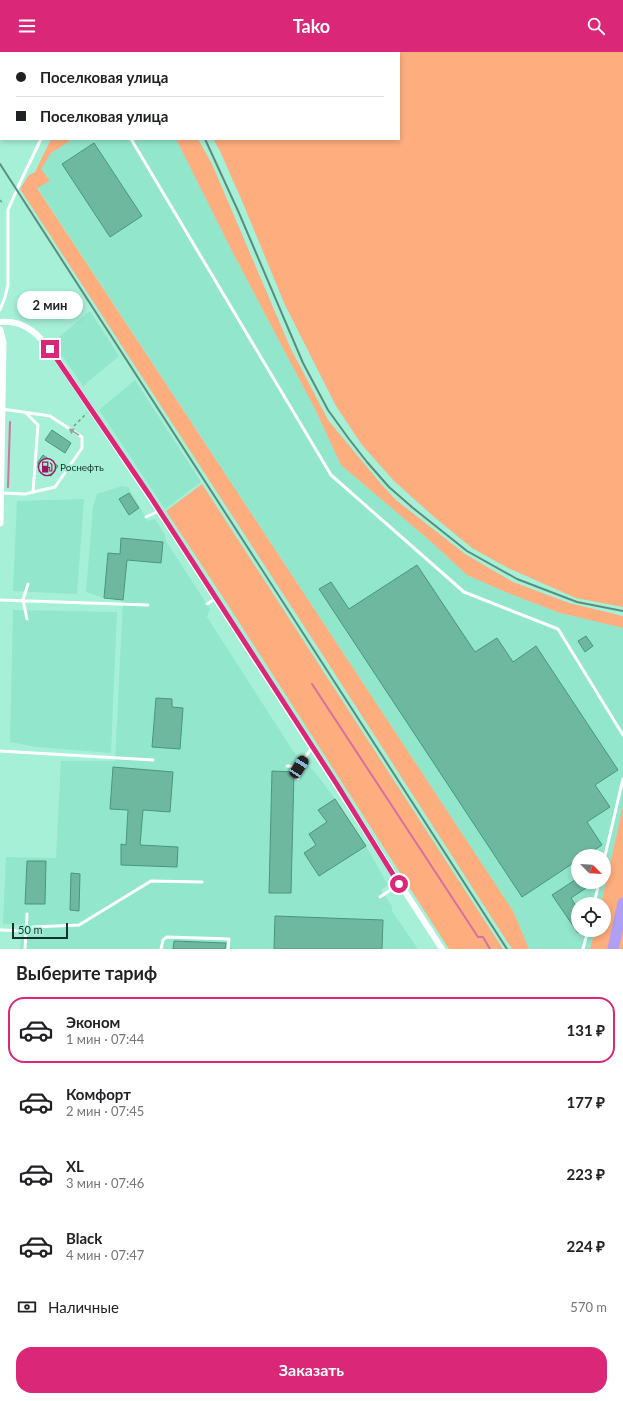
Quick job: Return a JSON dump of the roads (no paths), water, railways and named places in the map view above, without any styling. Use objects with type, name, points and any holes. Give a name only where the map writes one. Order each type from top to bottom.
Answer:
[{"type":"highway","points":[[613,949],[623,903]]},
{"type":"street","points":[[0,322],[9,321],[28,327],[44,341],[55,356],[216,598],[442,949]]},
{"type":"street","points":[[0,330],[3,343],[0,523]]},
{"type":"lane","points":[[0,310],[8,285],[8,210],[41,140]]},
{"type":"lane","points":[[132,140],[331,475],[464,592],[558,629],[623,735]]},
{"type":"lane","points":[[1,493],[25,494],[55,488],[82,448],[82,437],[50,416],[2,409]]},
{"type":"lane","points":[[26,413],[38,425],[33,492]]},
{"type":"lane","points":[[146,517],[159,511]]},
{"type":"lane","points":[[27,619],[23,600],[28,584]]},
{"type":"lane","points":[[207,604],[216,598]]},
{"type":"lane","points":[[0,600],[148,605]]},
{"type":"lane","points":[[298,779],[299,767],[312,747]]},
{"type":"lane","points":[[0,751],[153,760]]},
{"type":"lane","points":[[287,766],[299,767]]},
{"type":"lane","points":[[607,849],[623,779]]},
{"type":"lane","points":[[0,930],[26,931],[33,927],[79,925],[151,881],[202,882]]},
{"type":"lane","points":[[380,897],[399,884]]},
{"type":"lane","points":[[25,949],[27,914]]},
{"type":"lane","points":[[161,949],[163,940],[167,937],[228,939],[228,949]]},
{"type":"lane","points":[[583,949],[586,937]]},
{"type":"waterway","points":[[8,487],[10,422]]},
{"type":"waterway","points":[[312,684],[478,937],[483,937],[490,949]]},
{"type":"railway","points":[[205,140],[239,213],[303,363],[328,410],[367,462],[389,487],[467,551],[517,579],[577,602],[623,611]]},
{"type":"railway","points":[[0,164],[507,949]]},
{"type":"place","name":"Роснефть","points":[[47,467]]}]
